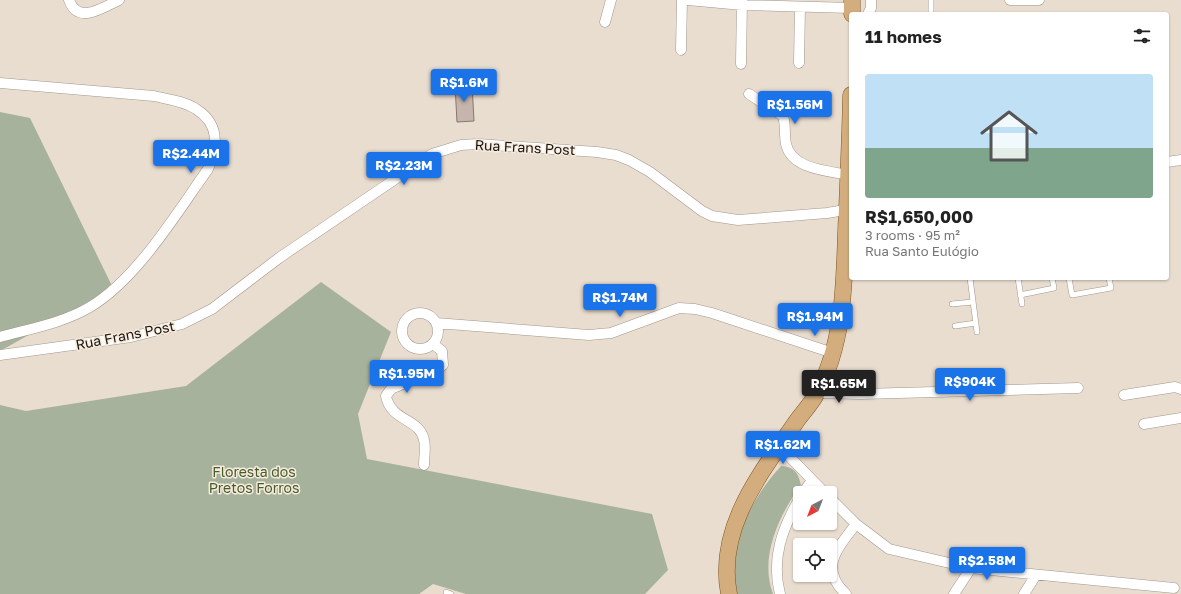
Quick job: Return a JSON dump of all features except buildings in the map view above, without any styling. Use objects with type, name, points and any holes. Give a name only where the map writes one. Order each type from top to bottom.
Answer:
[{"type":"main road","points":[[729,594],[726,569],[732,533],[752,488],[779,446],[817,393],[833,354],[842,308],[848,254],[849,175]]},
{"type":"street","points":[[69,0],[74,10],[82,14],[90,14],[119,0]]},
{"type":"street","points":[[605,22],[611,0]]},
{"type":"street","points":[[680,50],[682,0]]},
{"type":"street","points":[[688,0],[800,7],[852,7]]},
{"type":"street","points":[[869,12],[871,8],[871,0]]},
{"type":"street","points":[[1010,0],[1038,0]]},
{"type":"street","points":[[741,64],[742,3]]},
{"type":"street","points":[[799,63],[800,7]]},
{"type":"street","name":"Rua Frans Post","points":[[0,83],[154,96],[178,102],[195,108],[204,115],[216,139],[214,155],[208,169],[154,244],[125,280],[108,295],[73,316],[0,337]]},
{"type":"street","points":[[749,94],[783,116],[788,151],[794,158],[804,164],[849,175]]},
{"type":"street","name":"Rua Frans Post","points":[[0,355],[131,337],[182,324],[212,309],[278,258],[432,154],[461,145],[503,144],[616,155],[640,165],[702,211],[723,219],[754,219],[827,213],[849,209]]},
{"type":"street","points":[[1169,162],[1181,160]]},
{"type":"street","points":[[436,323],[589,335],[611,333],[679,308],[687,307],[712,313],[833,354]]},
{"type":"street","points":[[418,314],[428,315],[436,323],[438,334],[433,344],[423,349],[412,347],[404,340],[403,329],[408,319],[418,314]]},
{"type":"street","points":[[424,465],[424,440],[420,430],[394,413],[388,405],[386,396],[391,389],[432,372],[442,365],[442,351],[433,344]]},
{"type":"street","points":[[1124,395],[1175,387],[1181,389]]},
{"type":"street","points":[[817,393],[861,394],[1078,388]]},
{"type":"street","points":[[1144,424],[1181,418]]},
{"type":"street","points":[[779,446],[818,486]]},
{"type":"street","points":[[808,486],[812,480]]},
{"type":"street","points":[[837,505],[856,524],[889,549],[972,568],[1174,588]]},
{"type":"street","points":[[780,594],[776,570],[779,547],[784,528],[793,511]]},
{"type":"street","points":[[846,594],[839,587],[834,577],[832,565],[834,555],[856,524]]},
{"type":"street","points":[[954,594],[972,568]]},
{"type":"street","points":[[1024,594],[1036,575]]},
{"type":"lane","points":[[931,12],[932,0]]},
{"type":"lane","points":[[970,280],[977,332]]},
{"type":"lane","points":[[1018,280],[1022,304]]},
{"type":"lane","points":[[1020,295],[1054,288],[1052,280]]},
{"type":"lane","points":[[1069,280],[1072,295],[1110,288],[1109,280]]},
{"type":"lane","points":[[952,304],[973,302]]},
{"type":"lane","points":[[955,326],[976,323]]},
{"type":"green space","points":[[0,112],[30,118],[113,288],[0,351]]},
{"type":"green space","name":"Floresta dos Pretos Forros","points":[[321,282],[391,332],[358,414],[367,459],[652,514],[668,570],[645,594],[466,594],[433,584],[419,594],[0,594],[0,405],[26,411],[186,386]]},
{"type":"green space","points":[[781,466],[789,468],[795,471],[801,485],[793,486],[793,497],[785,509],[779,523],[770,551],[768,566],[769,580],[773,594],[735,594],[734,557],[737,544],[745,520],[751,508]]}]
